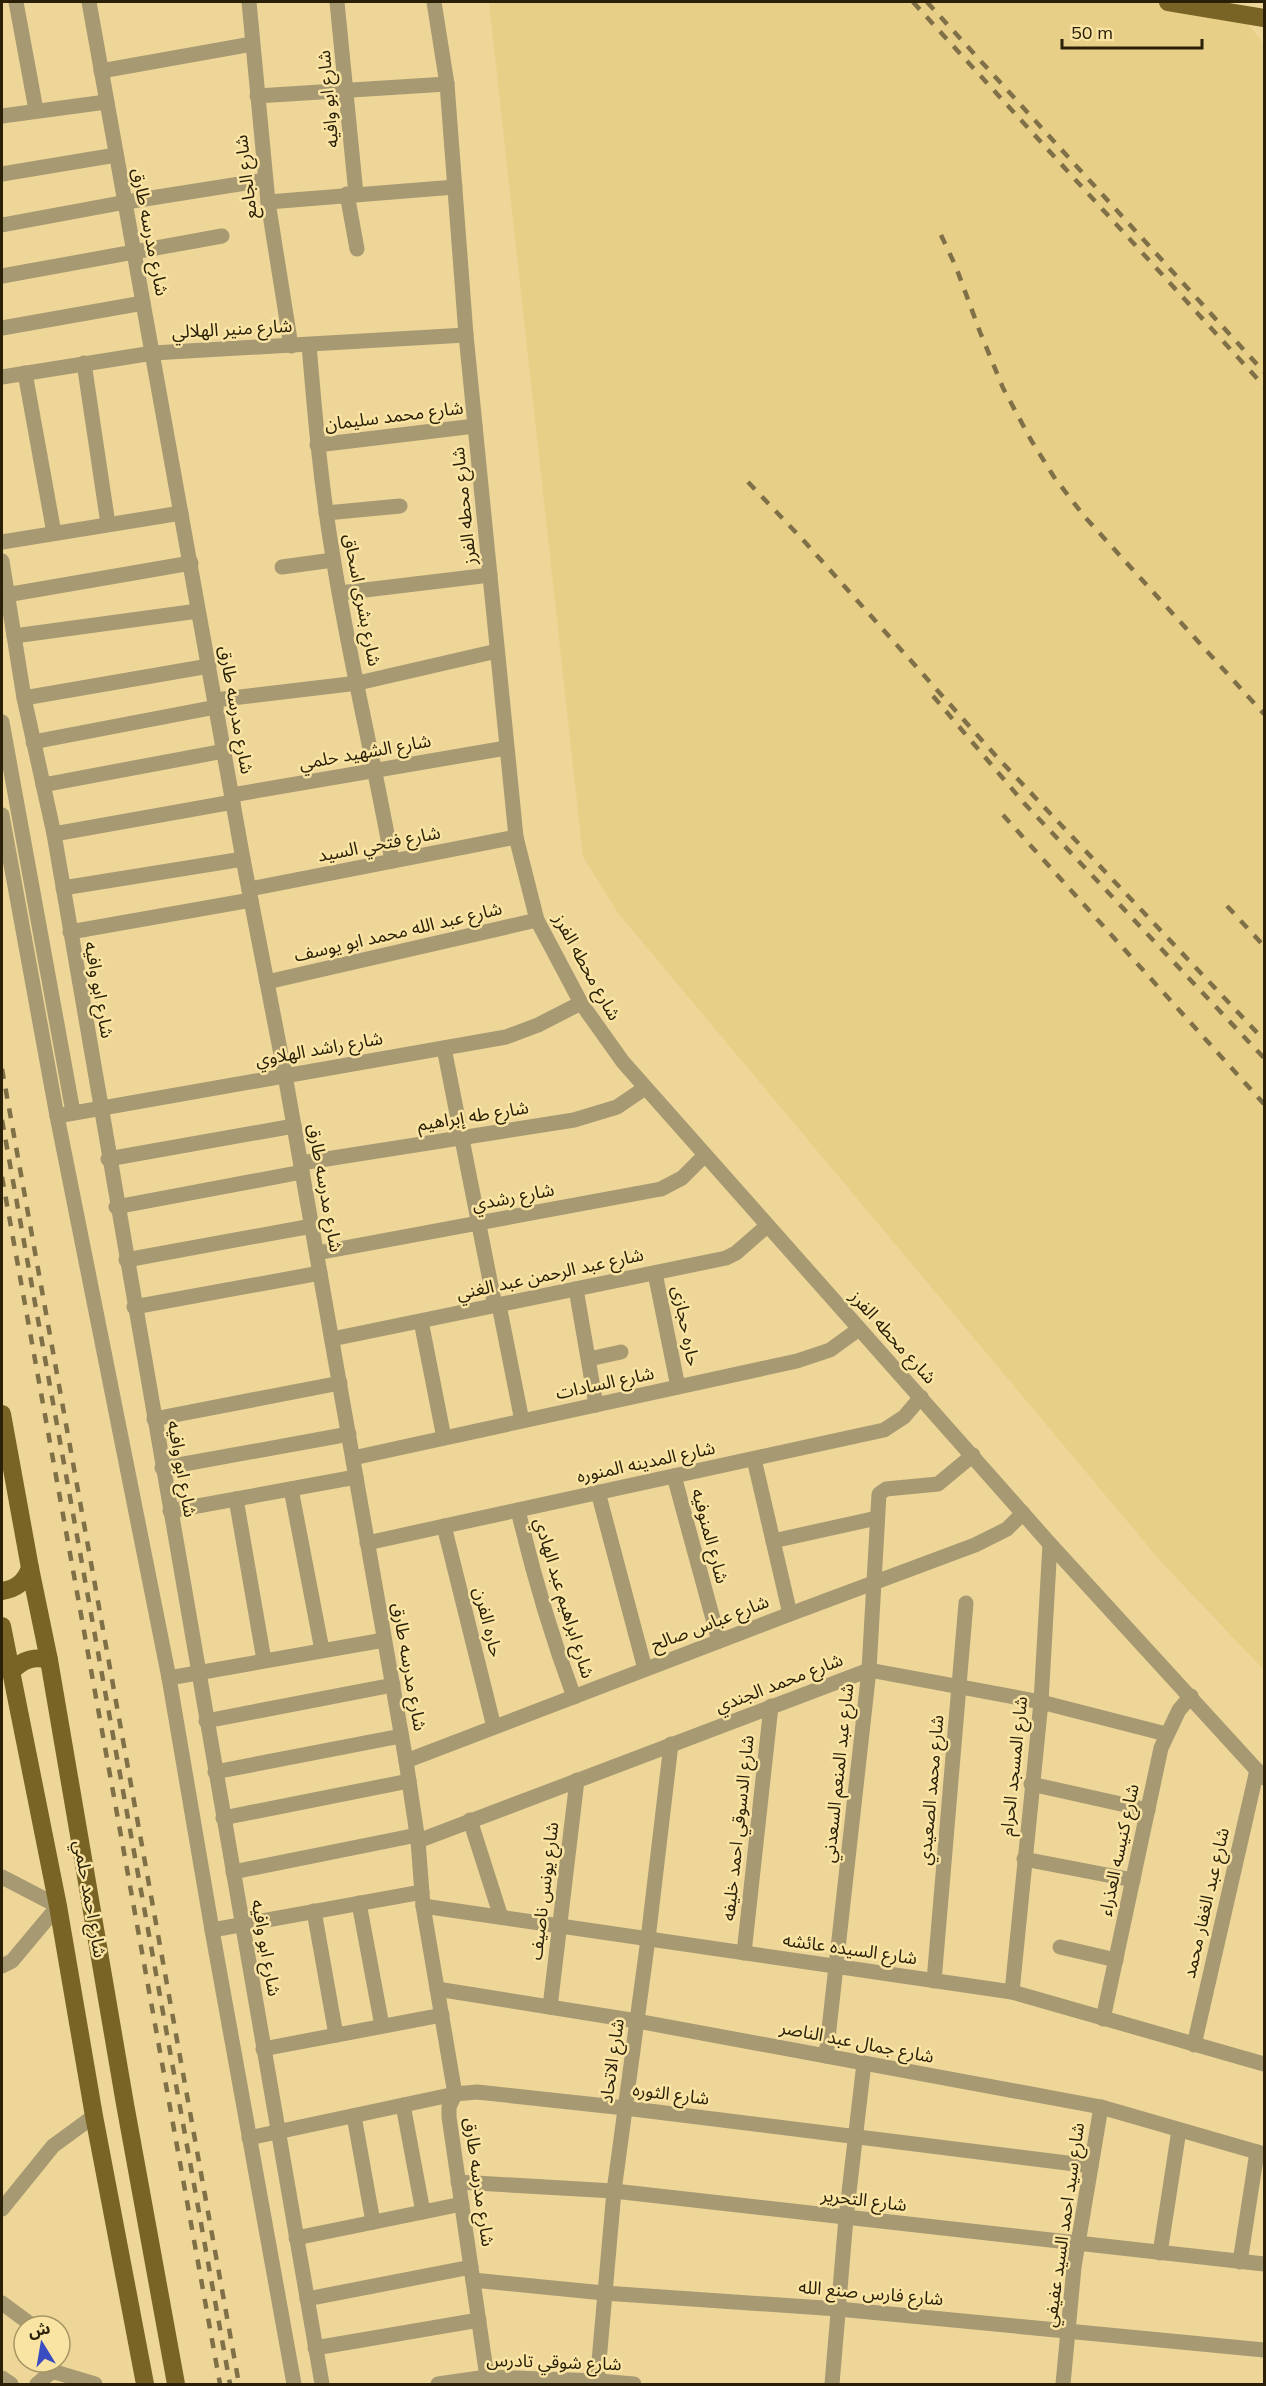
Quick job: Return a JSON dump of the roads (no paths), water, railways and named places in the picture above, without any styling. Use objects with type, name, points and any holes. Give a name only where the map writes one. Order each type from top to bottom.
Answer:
[{"type":"main road","points":[[1168,2],[1264,18]]},
{"type":"main road","name":"شارع احمد حلمي","points":[[2,1414],[49,1660],[124,2104],[176,2385]]},
{"type":"main road","points":[[2,1591],[9,1590],[22,1582],[30,1568]]},
{"type":"main road","name":"شارع احمد حلمي","points":[[2,1626],[58,1906],[94,2116],[145,2385]]},
{"type":"main road","points":[[12,1671],[25,1660],[41,1658],[49,1660]]},
{"type":"street","points":[[16,2],[36,110]]},
{"type":"street","name":"شارع مدرسه طارق","points":[[89,2],[232,799],[285,1075],[406,1761],[417,1838],[422,1899],[455,2094],[449,2106],[448,2117],[487,2381]]},
{"type":"street","name":"شارع الجامع","points":[[249,2],[265,180],[291,346]]},
{"type":"street","name":"شارع ابو وافيه","points":[[338,2],[347,90],[351,194],[357,249]]},
{"type":"street","name":"شارع محطه الفرز","points":[[434,2],[447,84],[466,335],[506,748],[516,837],[537,920],[581,1003],[623,1062],[645,1088],[1050,1544],[1261,1774]]},
{"type":"street","points":[[101,71],[252,44]]},
{"type":"street","points":[[257,96],[447,84]]},
{"type":"street","points":[[2,116],[106,102]]},
{"type":"street","points":[[2,174],[116,155]]},
{"type":"street","points":[[2,225],[265,180]]},
{"type":"street","points":[[268,202],[455,187]]},
{"type":"street","points":[[2,276],[222,236]]},
{"type":"street","points":[[2,328],[143,303]]},
{"type":"street","name":"شارع منير الهلالي","points":[[2,377],[153,353],[466,335]]},
{"type":"street","name":"شارع بشرى اسحاق","points":[[309,345],[317,445],[333,560],[376,770],[392,861]]},
{"type":"street","points":[[84,363],[108,524]]},
{"type":"street","points":[[25,373],[54,533]]},
{"type":"street","name":"شارع محمد سليمان","points":[[317,445],[475,426]]},
{"type":"street","points":[[326,513],[400,506]]},
{"type":"street","points":[[2,542],[181,513]]},
{"type":"street","points":[[282,567],[333,560]]},
{"type":"street","name":"شارع ابو وافيه","points":[[2,561],[24,698],[54,834],[116,1207],[322,2385]]},
{"type":"street","points":[[6,595],[191,563]]},
{"type":"street","points":[[340,593],[490,575]]},
{"type":"street","points":[[14,636],[198,611]]},
{"type":"street","points":[[33,742],[215,703],[358,683],[496,651]]},
{"type":"street","points":[[24,698],[209,666]]},
{"type":"street","points":[[2,722],[74,1112]]},
{"type":"street","name":"شارع الشهيد حلمي","points":[[54,834],[376,770],[506,748]]},
{"type":"street","points":[[43,785],[224,752]]},
{"type":"street","points":[[2,815],[57,1116],[169,1678],[294,2385]]},
{"type":"street","name":"شارع فتحي السيد","points":[[70,932],[250,895],[392,861],[516,837]]},
{"type":"street","points":[[63,888],[243,859]]},
{"type":"street","name":"شارع عبد الله محمد ابو يوسف","points":[[267,982],[537,920]]},
{"type":"street","name":"شارع راشد الهلاوي","points":[[57,1116],[489,1041],[522,1032],[581,1003]]},
{"type":"street","points":[[444,1048],[522,1421]]},
{"type":"street","name":"شارع طه إبراهيم","points":[[116,1207],[462,1137],[594,1115],[617,1107],[645,1088]]},
{"type":"street","points":[[108,1160],[294,1126]]},
{"type":"street","name":"شارع رشدي","points":[[317,1253],[661,1189],[682,1178],[705,1155]]},
{"type":"street","points":[[126,1260],[312,1226]]},
{"type":"street","name":"شارع عبد الرحمن عبد الغني","points":[[332,1340],[726,1258],[736,1253],[766,1226]]},
{"type":"street","points":[[134,1307],[320,1273]]},
{"type":"street","name":"حاره حجازى","points":[[655,1273],[678,1387]]},
{"type":"street","points":[[576,1289],[596,1405]]},
{"type":"street","points":[[421,1321],[444,1438]]},
{"type":"street","name":"شارع السادات","points":[[353,1458],[815,1356],[845,1341],[859,1329]]},
{"type":"street","points":[[589,1359],[621,1352]]},
{"type":"street","points":[[154,1419],[340,1383]]},
{"type":"street","name":"شارع المدينه المنوره","points":[[368,1542],[884,1430],[904,1417],[921,1397]]},
{"type":"street","points":[[162,1468],[348,1434]]},
{"type":"street","name":"شارع عبد المنعم السعدني","points":[[826,2055],[869,1670],[879,1494],[886,1489],[938,1484],[973,1455]]},
{"type":"street","points":[[754,1459],[790,1614]]},
{"type":"street","name":"شارع المنوفيه","points":[[674,1476],[719,1641]]},
{"type":"street","points":[[170,1511],[356,1477]]},
{"type":"street","points":[[291,1489],[322,1650]]},
{"type":"street","points":[[598,1492],[645,1669]]},
{"type":"street","points":[[236,1499],[264,1660]]},
{"type":"street","name":"شارع ابراهيم عبد الهادي","points":[[518,1510],[551,1636],[574,1697]]},
{"type":"street","name":"شارع عباس صالح","points":[[406,1761],[981,1543],[1007,1529],[1023,1513]]},
{"type":"street","points":[[773,1541],[877,1518]]},
{"type":"street","name":"حاره الفرن","points":[[444,1526],[494,1727]]},
{"type":"street","name":"شارع المسجد الحرام","points":[[1012,1992],[1041,1702],[1050,1544]]},
{"type":"street","name":"شارع محمد الصعيدي","points":[[934,1981],[966,1603]]},
{"type":"street","points":[[169,1678],[384,1640]]},
{"type":"street","name":"شارع محمد الجندي","points":[[232,1872],[417,1838],[869,1670],[1041,1702],[1166,1734]]},
{"type":"street","points":[[206,1720],[393,1685]]},
{"type":"street","name":"شارع كنيسه العذراء","points":[[1103,2019],[1166,1734],[1179,1710],[1191,1696]]},
{"type":"street","name":"شارع الدسوقي احمد خليفه","points":[[744,1953],[771,1706]]},
{"type":"street","points":[[215,1772],[401,1736]]},
{"type":"street","name":"شارع الاتحاد","points":[[598,2383],[614,2191],[648,1939],[671,1744]]},
{"type":"street","name":"شارع عبد الغفار محمد","points":[[1194,2044],[1261,1774]]},
{"type":"street","name":"شارع يونس ناصيف","points":[[550,2007],[577,1780]]},
{"type":"street","points":[[223,1818],[409,1781]]},
{"type":"street","points":[[1031,1784],[1148,1810]]},
{"type":"street","points":[[470,1820],[501,1917]]},
{"type":"street","points":[[1024,1859],[1133,1880]]},
{"type":"street","points":[[2,1877],[58,1906],[12,1961],[2,1966]]},
{"type":"street","name":"شارع السيده عائشه","points":[[212,1929],[359,1903],[422,1899],[501,1917],[1012,1992],[1264,2064]]},
{"type":"street","points":[[359,1903],[382,2026]]},
{"type":"street","points":[[314,1911],[336,2035]]},
{"type":"street","points":[[1060,1947],[1116,1960]]},
{"type":"street","name":"شارع جمال عبد الناصر","points":[[437,1989],[637,2020],[1101,2107],[1261,2153]]},
{"type":"street","points":[[263,2049],[442,2015]]},
{"type":"street","points":[[831,2385],[846,2218],[864,2062]]},
{"type":"street","name":"شارع الثوره","points":[[249,2138],[455,2094],[477,2092],[625,2108],[1091,2166]]},
{"type":"street","points":[[403,2105],[423,2212]]},
{"type":"street","name":"شارع سيد احمد السيد عفيفي","points":[[1063,2385],[1078,2244],[1101,2107]]},
{"type":"street","points":[[2,2209],[53,2146],[94,2116]]},
{"type":"street","points":[[354,2116],[373,2223]]},
{"type":"street","points":[[1160,2253],[1179,2130]]},
{"type":"street","points":[[1240,2262],[1261,2153]]},
{"type":"street","name":"شارع التحرير","points":[[458,2182],[614,2191],[1264,2265]]},
{"type":"street","points":[[296,2238],[462,2204]]},
{"type":"street","name":"شارع فارس صنع الله","points":[[307,2299],[472,2273],[604,2293],[838,2309],[1264,2350]]},
{"type":"street","points":[[2,2303],[17,2314]]},
{"type":"street","points":[[315,2348],[478,2320]]},
{"type":"street","points":[[37,2385],[49,2374]]},
{"type":"street","points":[[72,2374],[95,2385]]},
{"type":"street","points":[[2,2378],[10,2385]]},
{"type":"street","name":"شارع شوقي تادرس","points":[[438,2385],[487,2381],[634,2385]]},
{"type":"railway","points":[[913,2],[1264,386]]},
{"type":"railway","points":[[927,2],[1264,372]]},
{"type":"railway","points":[[941,235],[956,267],[1003,388],[1054,477],[1084,516],[1264,714]]},
{"type":"railway","points":[[748,482],[804,541],[996,756],[1264,1040]]},
{"type":"railway","points":[[933,696],[1024,803],[1264,1058]]},
{"type":"railway","points":[[1003,815],[1264,1104]]},
{"type":"railway","points":[[1227,906],[1264,946]]},
{"type":"railway","points":[[2,1069],[239,2384]]},
{"type":"railway","points":[[2,1120],[230,2384]]},
{"type":"railway","points":[[2,1177],[220,2384]]}]
